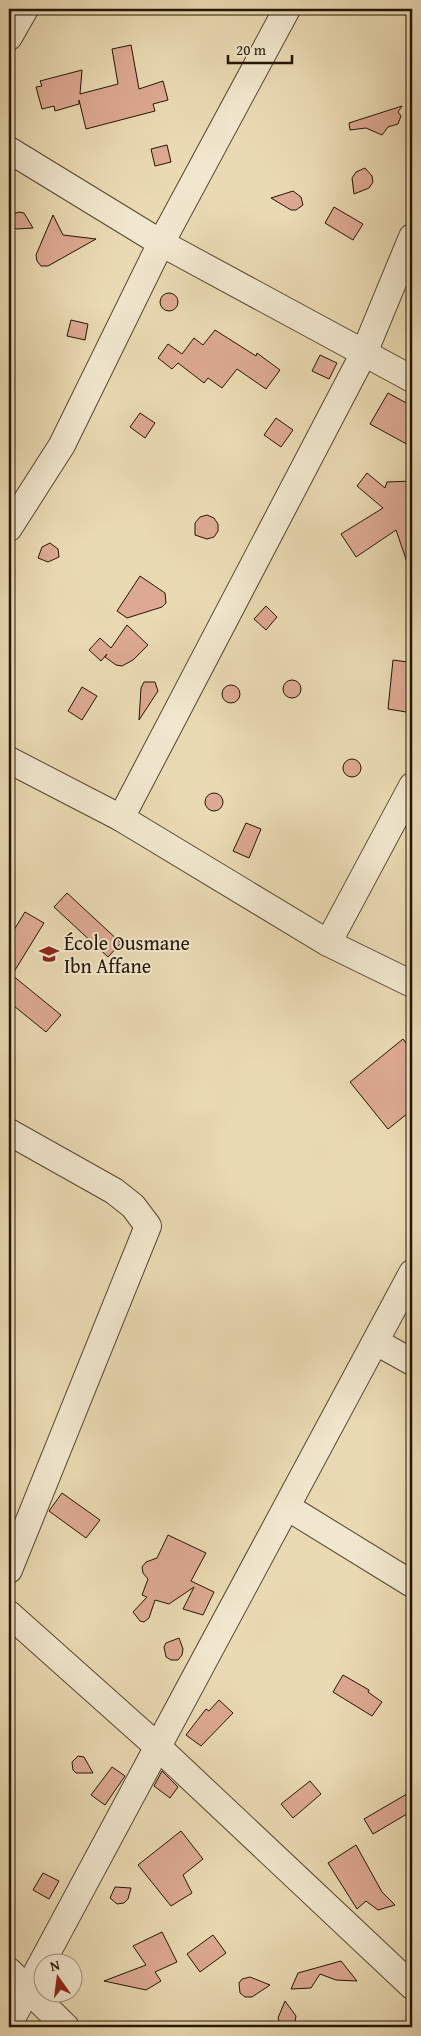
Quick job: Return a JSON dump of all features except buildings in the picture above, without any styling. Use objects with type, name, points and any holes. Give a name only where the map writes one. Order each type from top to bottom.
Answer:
[{"type":"street","points":[[9,37],[25,9]]},
{"type":"street","points":[[9,528],[62,445],[161,243],[287,9]]},
{"type":"street","points":[[9,150],[161,243],[412,379]]},
{"type":"street","points":[[121,818],[364,353],[412,237]]},
{"type":"street","points":[[9,760],[121,818],[328,942],[412,984]]},
{"type":"street","points":[[328,942],[412,786]]},
{"type":"street","points":[[9,1132],[114,1191],[133,1206],[148,1226],[9,1570]]},
{"type":"street","points":[[9,2024],[412,1273]]},
{"type":"street","points":[[376,1342],[412,1362]]},
{"type":"street","points":[[287,1507],[412,1584]]},
{"type":"street","points":[[9,1614],[158,1747],[412,1986]]},
{"type":"street","points":[[9,1971],[66,2027]]},
{"type":"place","name":"École Ousmane Ibn Affane","points":[[49,954]]}]
